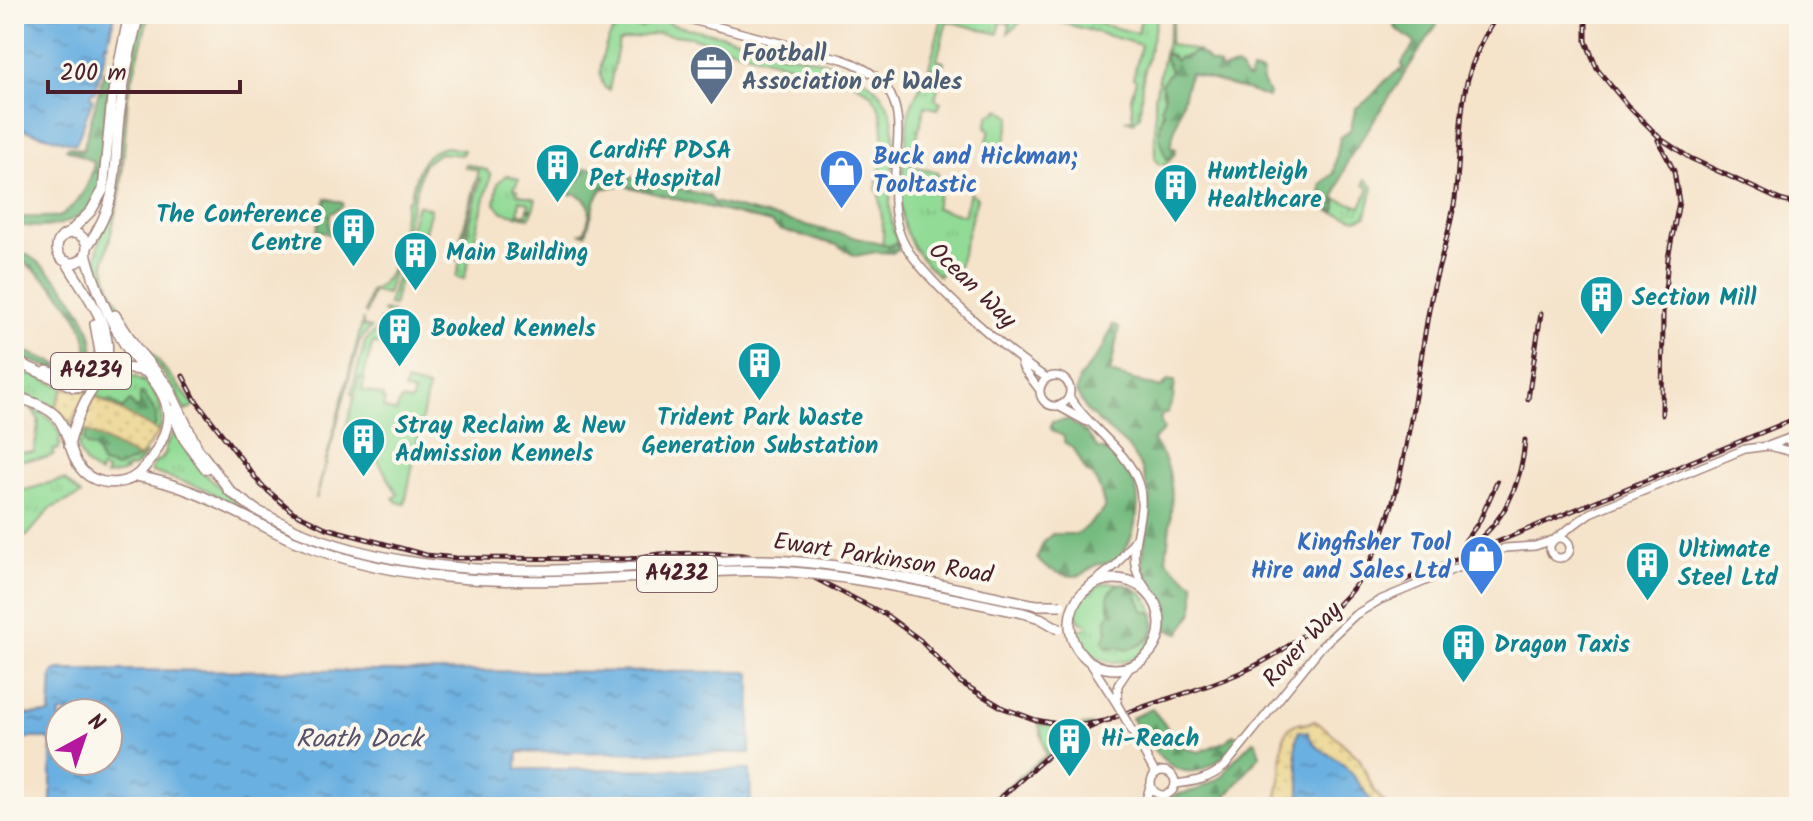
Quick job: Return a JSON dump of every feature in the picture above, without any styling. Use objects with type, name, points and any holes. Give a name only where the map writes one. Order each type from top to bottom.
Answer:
[{"type":"main road","points":[[129,14],[112,98],[103,190],[91,211],[57,245],[59,254],[66,261],[80,261],[108,211],[114,191],[121,100],[139,14]]},
{"type":"main road","points":[[69,233],[81,236],[87,250]]},
{"type":"main road","name":"A4234","points":[[87,250],[95,286],[118,333],[143,371]]},
{"type":"main road","name":"A4234","points":[[66,261],[95,308],[108,346],[106,363],[98,380]]},
{"type":"main road","name":"A4232","points":[[95,286],[137,349],[165,381],[198,449],[231,492]]},
{"type":"main road","name":"A4234","points":[[14,361],[68,378],[90,373],[98,360],[100,345],[85,294]]},
{"type":"main road","points":[[14,361],[71,387],[83,387],[118,369],[143,371],[165,399],[169,416],[167,429],[135,476],[116,483],[93,478],[78,465],[55,415],[14,396]]},
{"type":"main road","points":[[69,445],[77,420],[98,380]]},
{"type":"main road","name":"Ewart Parkinson Road","points":[[165,399],[184,439],[218,483],[296,536],[362,554],[429,566],[480,570],[774,561],[851,570],[1037,605],[1061,605],[1083,591]]},
{"type":"main road","name":"Ewart Parkinson Road","points":[[135,476],[192,490],[372,567],[458,580],[578,580],[736,570],[813,574],[1023,613],[1059,629],[1073,643]]},
{"type":"main road","name":"A4232","points":[[1083,591],[1107,579],[1122,578],[1140,585],[1153,599]]},
{"type":"main road","points":[[1073,643],[1071,613],[1083,591]]},
{"type":"main road","points":[[1089,661],[1108,668],[1131,666],[1148,654],[1159,635],[1160,620],[1153,599]]},
{"type":"main road","name":"A4232","points":[[1073,643],[1089,661]]},
{"type":"street","name":"Ocean Way","points":[[669,14],[842,59],[877,77],[893,99],[899,118],[893,203],[902,239],[924,272],[1021,362],[1047,378]]},
{"type":"street","name":"Ocean Way","points":[[1021,362],[1039,390]]},
{"type":"street","points":[[1087,422],[1044,402],[1039,390],[1047,378],[1056,375],[1065,379],[1070,387],[1069,396],[1087,422],[1125,459],[1138,482],[1142,515],[1136,538],[1136,571],[1153,599]]},
{"type":"street","points":[[1058,406],[1069,396]]},
{"type":"street","points":[[1796,433],[1790,446],[1797,453]]},
{"type":"street","name":"Rover Way","points":[[1768,446],[1796,433]]},
{"type":"street","name":"Rover Way","points":[[1175,784],[1194,782],[1225,766],[1328,639],[1362,610],[1505,548],[1554,539],[1596,511],[1753,447],[1768,446],[1797,453]]},
{"type":"street","points":[[1529,546],[1554,556],[1565,556],[1577,523]]},
{"type":"street","points":[[1083,591],[1116,565],[1136,538]]},
{"type":"street","points":[[1554,556],[1549,548],[1554,539],[1562,538],[1569,544]]},
{"type":"street","points":[[1089,661],[1155,773]]},
{"type":"street","points":[[1117,704],[1118,685],[1131,666]]},
{"type":"street","points":[[1155,773],[1167,772],[1173,776],[1175,784],[1155,807]]},
{"type":"street","points":[[1144,807],[1155,773]]},
{"type":"street","points":[[1150,783],[1155,793],[1166,795]]},
{"type":"green space","points":[[144,14],[149,14],[128,96],[121,189],[104,264],[110,287],[131,328],[195,406],[185,411],[168,380],[115,311],[104,289],[98,265],[100,240],[119,184],[125,109]]},
{"type":"green space","points":[[943,14],[1030,14],[1008,33],[1010,24],[1001,21],[998,34],[947,21],[937,60],[944,62],[942,71],[929,67]]},
{"type":"green space","points":[[1058,14],[1137,33],[1143,14],[1158,14],[1142,83],[1140,115],[1134,122],[1124,120],[1133,119],[1131,98],[1136,80],[1133,78],[1141,45],[1056,21]]},
{"type":"green space","points":[[1173,14],[1169,44],[1197,51],[1175,61],[1173,56],[1166,53],[1171,72],[1162,88],[1165,101],[1160,130],[1166,151],[1172,158],[1165,165],[1155,160],[1155,96]]},
{"type":"green space","points":[[1391,14],[1443,15],[1348,160],[1335,197],[1336,212],[1331,212],[1324,204],[1321,189],[1322,183],[1333,174],[1340,138],[1350,130],[1356,108],[1403,69],[1402,63],[1414,45],[1394,27],[1396,17]]},
{"type":"green space","points":[[662,19],[674,25],[752,43],[774,52],[836,65],[876,88],[885,100],[894,132],[890,202],[899,247],[890,251],[881,249],[883,228],[879,191],[876,190],[883,162],[878,148],[883,145],[883,129],[878,106],[866,90],[828,72],[801,65],[799,68],[690,37],[658,33],[619,41],[609,90],[605,88],[601,64],[609,38],[618,24],[641,28]]},
{"type":"green space","points":[[1197,51],[1209,62],[1220,65],[1221,70],[1236,66],[1245,78],[1249,79],[1252,71],[1262,72],[1269,94],[1268,97],[1190,73],[1170,147],[1176,149],[1174,155],[1167,159],[1160,136],[1164,113],[1161,107],[1165,94],[1161,84],[1171,71],[1164,56],[1168,54],[1176,60],[1180,57],[1184,59]]},
{"type":"green space","points":[[928,69],[942,73],[935,99],[941,102],[938,109],[925,106],[910,165],[938,173],[937,177],[943,178],[935,208],[964,215],[970,192],[977,198],[956,276],[946,268],[939,276],[925,262],[914,248],[902,219],[901,188],[908,119]]},
{"type":"green space","points":[[108,70],[111,74],[105,112],[103,169],[95,199],[77,217],[54,226],[14,224],[14,216],[59,217],[83,193],[94,162],[66,149],[69,146],[83,150],[104,72]]},
{"type":"green space","points":[[1001,109],[1011,117],[1003,149],[990,146],[987,156],[984,155],[990,129],[986,127],[989,115]]},
{"type":"green space","points":[[447,147],[464,150],[462,155],[439,153],[423,165],[387,294],[372,291],[366,314],[370,291],[380,285],[393,265],[407,200],[417,172],[430,153]]},
{"type":"green space","points":[[466,164],[487,170],[491,175],[464,279],[456,277],[481,179],[478,179],[458,260],[455,259],[479,171],[465,167]]},
{"type":"green space","points":[[585,168],[709,196],[714,202],[889,246],[896,243],[899,250],[855,256],[837,245],[780,230],[771,223],[621,185],[602,189],[586,234],[581,233],[585,231],[590,208],[580,196],[571,195],[563,188],[580,179]]},
{"type":"green space","points":[[506,175],[519,179],[514,188],[518,190],[517,194],[536,199],[533,210],[528,208],[529,203],[520,200],[518,213],[526,215],[528,210],[533,211],[529,218],[503,212],[495,204],[498,183]]},
{"type":"green space","points":[[1365,179],[1373,187],[1366,216],[1357,219],[1334,213],[1337,199],[1361,207],[1369,188],[1364,185]]},
{"type":"green space","points":[[326,198],[343,203],[342,207],[330,214],[329,229],[335,231],[334,236],[317,230]]},
{"type":"green space","points":[[419,205],[431,209],[423,239],[412,236],[393,306],[388,305],[416,208]]},
{"type":"green space","points":[[14,247],[50,273],[82,312],[93,342],[87,370],[68,374],[14,355],[14,347],[73,370],[80,367],[87,349],[80,323],[71,309],[37,272],[14,257]]},
{"type":"green space","points":[[384,310],[393,312],[386,336],[394,339],[392,349],[373,343],[363,379],[359,378],[355,395],[351,394],[365,341],[376,331],[380,320],[386,321]]},
{"type":"green space","points":[[363,319],[363,326],[371,328],[360,340],[316,499]]},
{"type":"green space","points":[[1113,324],[1119,328],[1110,373],[1161,388],[1168,380],[1175,381],[1173,400],[1160,420],[1164,430],[1152,441],[1161,453],[1171,481],[1166,559],[1194,584],[1194,611],[1180,633],[1167,630],[1165,612],[1142,563],[1150,498],[1142,469],[1128,447],[1087,411],[1076,392],[1079,379],[1103,348]]},
{"type":"green space","points":[[15,370],[64,388],[55,407],[14,390]]},
{"type":"green space","points":[[123,372],[145,382],[154,393],[161,411],[159,432],[96,396],[105,382]]},
{"type":"green space","points":[[359,378],[365,379],[362,390],[383,396],[383,408],[396,412],[401,400],[411,402],[414,393],[404,390],[406,382],[428,388],[405,504],[393,498],[398,495],[373,452],[346,441],[344,435]]},
{"type":"green space","points":[[140,393],[156,414],[153,431],[103,405],[110,400],[122,409],[130,401],[136,409],[140,405]]},
{"type":"green space","points":[[31,408],[53,423],[61,437],[58,442],[61,444],[53,455],[46,458],[19,460],[18,452],[34,452],[39,420]]},
{"type":"green space","points":[[1068,420],[1087,433],[1098,449],[1108,450],[1123,466],[1135,485],[1138,503],[1135,526],[1121,555],[1112,562],[1096,565],[1076,576],[1050,569],[1037,558],[1043,543],[1052,534],[1076,534],[1105,509],[1093,476],[1086,471],[1074,449],[1064,442],[1064,437],[1051,429],[1052,422]]},
{"type":"green space","points":[[79,427],[139,458],[144,452],[146,455],[134,467],[127,468],[126,472],[123,470],[123,473],[106,476],[107,471],[101,469],[100,474],[81,455],[80,444],[77,443]]},
{"type":"green space","points":[[92,431],[138,451],[139,458],[117,468],[102,464],[95,448],[83,441],[86,434]]},
{"type":"green space","points":[[174,432],[204,473],[246,512],[205,489],[152,472],[156,461],[161,460],[166,452],[165,447]]},
{"type":"green space","points":[[65,480],[81,495],[51,508],[27,536],[14,533],[14,491]]},
{"type":"green space","points":[[1105,583],[1127,585],[1143,594],[1152,608],[1154,624],[1151,640],[1142,653],[1128,661],[1096,658],[1083,648],[1075,630],[1086,629],[1086,623],[1081,623],[1076,614],[1079,603],[1089,591]]},
{"type":"green space","points":[[1123,583],[1135,591],[1144,612],[1153,612],[1154,620],[1150,637],[1126,650],[1107,648],[1103,641],[1108,631],[1106,620],[1111,612],[1109,594],[1116,585]]},
{"type":"green space","points":[[1152,709],[1184,748],[1199,752],[1226,741],[1233,734],[1241,739],[1208,767],[1180,770],[1156,752],[1131,718]]},
{"type":"green space","points":[[1039,724],[1066,727],[1092,725],[1067,740],[988,807],[982,807],[1046,755]]},
{"type":"green space","points":[[1253,741],[1260,755],[1218,807],[1162,807],[1175,795],[1197,790],[1223,776],[1229,765]]},
{"type":"sand","points":[[64,388],[89,389],[71,424],[55,407]]},
{"type":"sand","points":[[94,396],[159,432],[139,458],[79,427]]},
{"type":"sand","points":[[1315,721],[1359,758],[1374,791],[1388,807],[1358,807],[1309,750],[1307,732],[1299,732],[1306,807],[1275,807],[1285,735],[1293,725]]},
{"type":"water","points":[[14,14],[115,14],[95,92],[90,97],[93,99],[76,144],[14,125]]},
{"type":"water","name":"Roath Dock","points":[[56,670],[747,672],[751,674],[750,753],[518,752],[517,769],[750,770],[751,807],[51,807],[51,777],[124,777],[124,697],[51,697],[52,674]]},
{"type":"water","name":"Roath Dock","points":[[44,714],[44,738],[14,738],[14,715]]},
{"type":"water","points":[[1299,731],[1307,732],[1317,746],[1344,766],[1375,807],[1296,807],[1300,789],[1296,750]]},
{"type":"railway","points":[[990,807],[1050,754],[1089,728],[1223,680],[1286,648],[1338,605],[1368,566],[1383,533],[1405,454],[1431,299],[1455,199],[1467,83],[1483,39],[1498,14]]},
{"type":"railway","points":[[1586,14],[1586,41],[1597,69],[1661,139],[1690,158],[1780,200],[1799,205]]},
{"type":"railway","points":[[1658,140],[1674,171],[1679,202],[1668,258],[1663,313],[1662,415]]},
{"type":"railway","points":[[1528,399],[1541,313]]},
{"type":"railway","points":[[183,376],[195,399],[261,485],[293,512],[326,528],[426,555],[456,558],[628,559],[659,554],[704,553],[743,555],[771,561],[801,571],[886,615],[920,640],[960,682],[1003,708],[1058,724],[1082,725],[1110,720]]},
{"type":"railway","points":[[1403,581],[1799,417]]},
{"type":"railway","points":[[1467,548],[1491,527],[1509,501],[1520,471],[1525,440]]},
{"type":"railway","points":[[1465,541],[1479,522],[1497,482]]},
{"type":"place","name":"Football Association of Wales","points":[[711,107]]},
{"type":"place","name":"Cardiff PDSA Pet Hospital","points":[[558,204]]},
{"type":"place","name":"Buck and Hickman; Tooltastic","points":[[842,210]]},
{"type":"place","name":"Huntleigh Healthcare","points":[[1176,225]]},
{"type":"place","name":"The Conference Centre","points":[[353,268]]},
{"type":"place","name":"Main Building","points":[[415,292]]},
{"type":"place","name":"Section Mill","points":[[1601,337]]},
{"type":"place","name":"Booked Kennels","points":[[400,368]]},
{"type":"place","name":"Trident Park Waste Generation Substation","points":[[760,403]]},
{"type":"place","name":"Stray Reclaim & New Admission Kennels","points":[[364,479]]},
{"type":"place","name":"Kingfisher Tool Hire and Sales Ltd","points":[[1482,596]]},
{"type":"place","name":"Ultimate Steel Ltd","points":[[1647,603]]},
{"type":"place","name":"Dragon Taxis","points":[[1463,684]]},
{"type":"place","name":"Hi-Reach","points":[[1070,778]]}]
